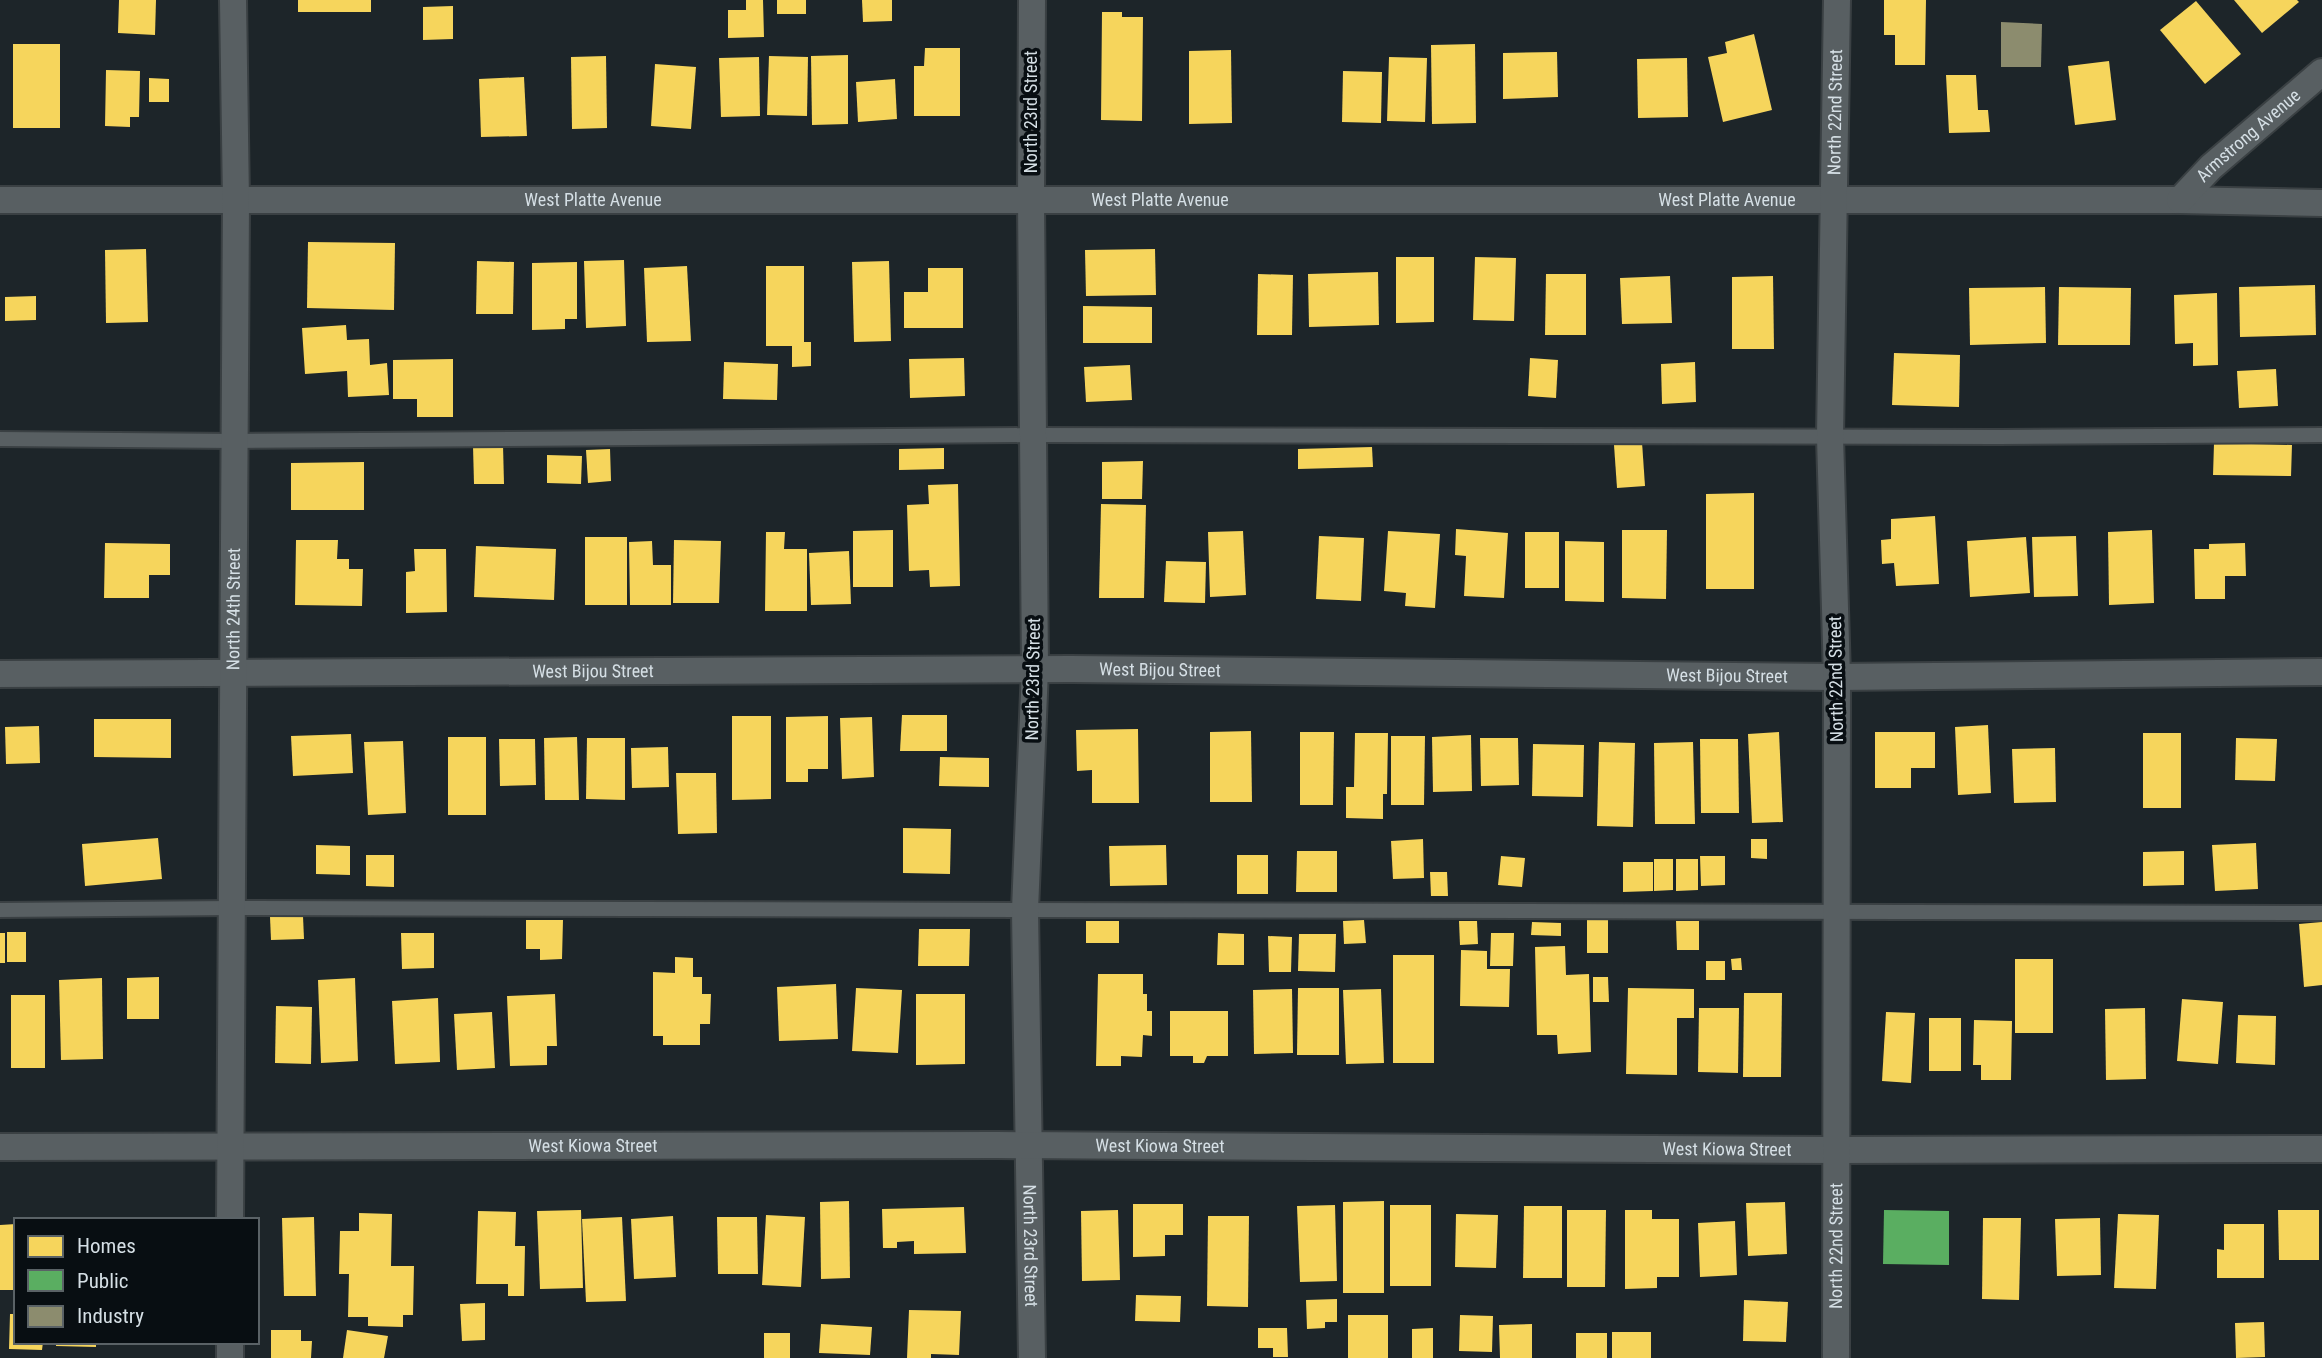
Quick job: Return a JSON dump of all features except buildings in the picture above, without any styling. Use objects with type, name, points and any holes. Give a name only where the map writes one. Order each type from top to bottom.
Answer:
[{"type":"street","name":"North 24th Street","points":[[230,1218],[236,201],[233,0]]},
{"type":"street","name":"North 23rd Street","points":[[1032,0],[1035,669],[1025,910],[1032,1358]]},
{"type":"street","name":"North 22nd Street","points":[[1836,1358],[1837,677],[1830,436],[1837,0]]},
{"type":"street","name":"Armstrong Avenue","points":[[2180,200],[2211,167],[2322,72]]},
{"type":"street","name":"West Platte Avenue","points":[[0,200],[2180,200],[2322,203]]},
{"type":"street","name":"West Bijou Street","points":[[0,674],[1035,669],[1837,677],[2322,672]]},
{"type":"street","name":"West Kiowa Street","points":[[0,1147],[2322,1149]]},
{"type":"lane","points":[[0,439],[235,441],[1033,435],[2322,435]]},
{"type":"lane","points":[[0,910],[232,908],[2322,914]]}]
